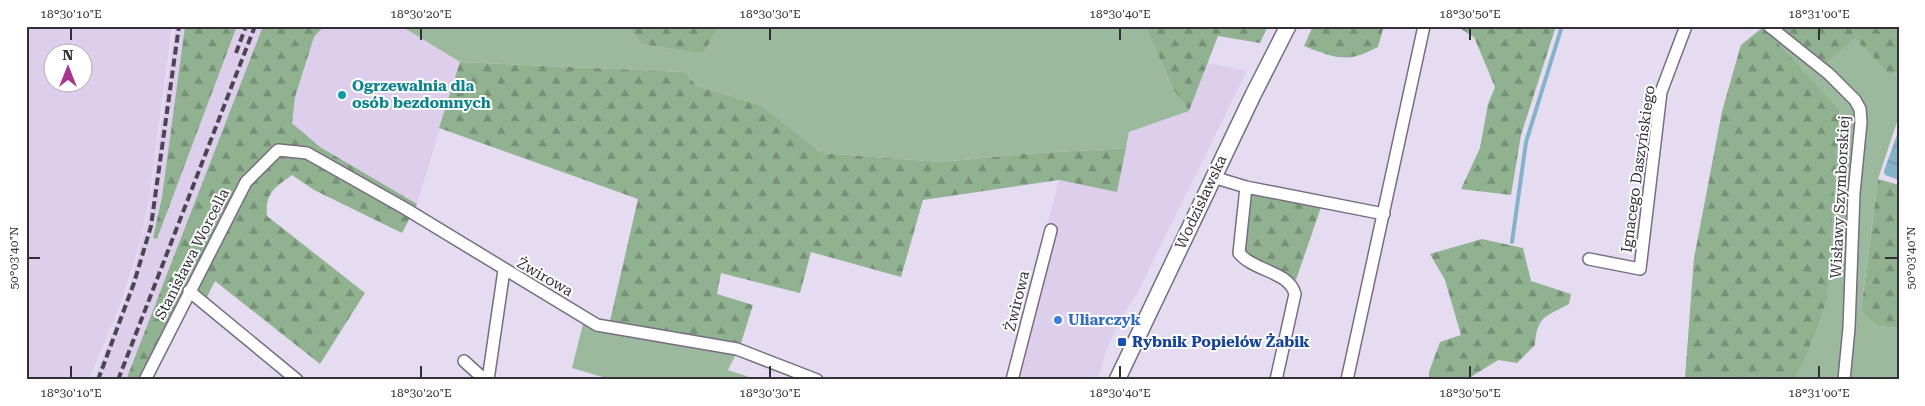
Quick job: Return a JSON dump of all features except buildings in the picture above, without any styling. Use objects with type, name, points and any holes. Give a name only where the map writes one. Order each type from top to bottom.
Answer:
[{"type":"main road","name":"Wodzisławska","points":[[1117,380],[1213,177],[1288,26]]},
{"type":"street","points":[[1347,380],[1424,26]]},
{"type":"street","name":"Ignacego Daszyńskiego","points":[[1589,259],[1640,269],[1662,92],[1686,26]]},
{"type":"street","name":"Wisławy Szymborskiej","points":[[1769,26],[1829,74],[1855,100],[1860,109],[1862,122],[1854,193],[1849,328],[1844,380]]},
{"type":"street","name":"Żwirowa","points":[[278,150],[307,153],[406,209],[597,325],[738,349],[817,380]]},
{"type":"street","name":"Stanisława Worcella","points":[[145,380],[246,182],[278,150]]},
{"type":"street","points":[[1213,177],[1246,187],[1384,214]]},
{"type":"street","points":[[1246,187],[1239,253],[1245,261],[1293,285],[1295,294],[1276,380]]},
{"type":"street","name":"Żwirowa","points":[[1012,380],[1051,230]]},
{"type":"street","points":[[486,380],[504,270]]},
{"type":"street","points":[[189,291],[297,380]]},
{"type":"street","points":[[464,361],[486,380]]},
{"type":"shaded area","points":[[26,26],[172,26],[149,199],[141,240],[119,308],[89,380],[26,380]]},
{"type":"shaded area","points":[[175,26],[185,26],[157,239],[237,26],[263,26],[126,380],[94,380],[131,282],[148,216]]},
{"type":"shaded area","points":[[324,26],[401,26],[460,62],[417,204],[320,147],[292,123],[295,97],[314,37]]},
{"type":"shaded area","points":[[1207,63],[1247,71],[1136,296],[1123,314],[1106,351],[1098,380],[1016,380],[1046,229],[1059,180],[1117,192],[1129,132],[1189,111]]},
{"type":"green space","points":[[185,26],[237,26],[157,239],[153,238],[162,197]]},
{"type":"green space","points":[[263,26],[324,26],[314,37],[295,97],[292,123],[320,147],[417,204],[402,233],[314,190],[292,175],[269,196],[267,216],[365,293],[320,364],[215,281],[206,299],[184,290],[138,380],[126,380]]},
{"type":"green space","points":[[401,26],[629,26],[641,44],[703,54],[719,26],[1145,26],[1173,89],[1189,111],[1129,132],[1126,148],[1022,154],[941,162],[822,153],[761,105],[697,86],[685,72],[460,62]]},
{"type":"green space","points":[[629,26],[719,26],[703,54],[641,44]]},
{"type":"green space","points":[[1145,26],[1268,26],[1260,43],[1218,36],[1189,111],[1173,89]]},
{"type":"green space","points":[[1313,26],[1384,26],[1378,47],[1357,56],[1341,57],[1325,54],[1304,46]]},
{"type":"green space","points":[[1456,26],[1556,26],[1521,135],[1511,195],[1461,189],[1480,148],[1488,104],[1495,87],[1474,37]]},
{"type":"green space","points":[[1764,26],[1780,26],[1823,64],[1855,39],[1890,75],[1899,71],[1899,116],[1878,179],[1861,310],[1878,326],[1899,328],[1899,380],[1685,380],[1694,259],[1722,112],[1741,45]]},
{"type":"green space","points":[[1780,26],[1899,26],[1899,71],[1890,75],[1855,39],[1823,65]]},
{"type":"green space","points":[[1764,28],[1839,110],[1827,300],[1806,356],[1793,380],[1685,380],[1694,259],[1722,112],[1741,45]]},
{"type":"green space","points":[[460,62],[685,72],[697,86],[761,105],[822,153],[941,162],[1022,154],[1126,148],[1117,192],[1059,180],[923,200],[901,277],[811,252],[800,293],[721,273],[717,294],[753,305],[741,343],[610,321],[638,199],[439,128]]},
{"type":"green space","points":[[1878,179],[1899,185],[1899,328],[1878,326],[1861,311]]},
{"type":"green space","points":[[1248,193],[1321,207],[1296,280],[1246,257],[1240,249]]},
{"type":"green space","points":[[1482,239],[1523,248],[1531,281],[1571,294],[1569,304],[1544,318],[1538,328],[1535,345],[1517,363],[1498,360],[1466,380],[1429,380],[1429,372],[1440,342],[1461,335],[1445,280],[1430,254]]},
{"type":"green space","points":[[583,324],[601,332],[736,354],[728,370],[758,380],[613,380],[572,368]]},
{"type":"water","points":[[1899,129],[1899,180],[1885,175],[1884,171]]},
{"type":"waterway","points":[[1512,242],[1526,142],[1562,26]]},
{"type":"railway","points":[[98,380],[134,283],[151,226],[179,26]]},
{"type":"railway","points":[[236,53],[246,26]]},
{"type":"railway","points":[[118,380],[255,26]]},
{"type":"place","name":"Ogrzewalnia dla osób bezdomnych","points":[[342,95]]},
{"type":"place","name":"Uliarczyk","points":[[1058,320]]},
{"type":"place","name":"Rybnik Popielów Żabik","points":[[1122,342]]}]
